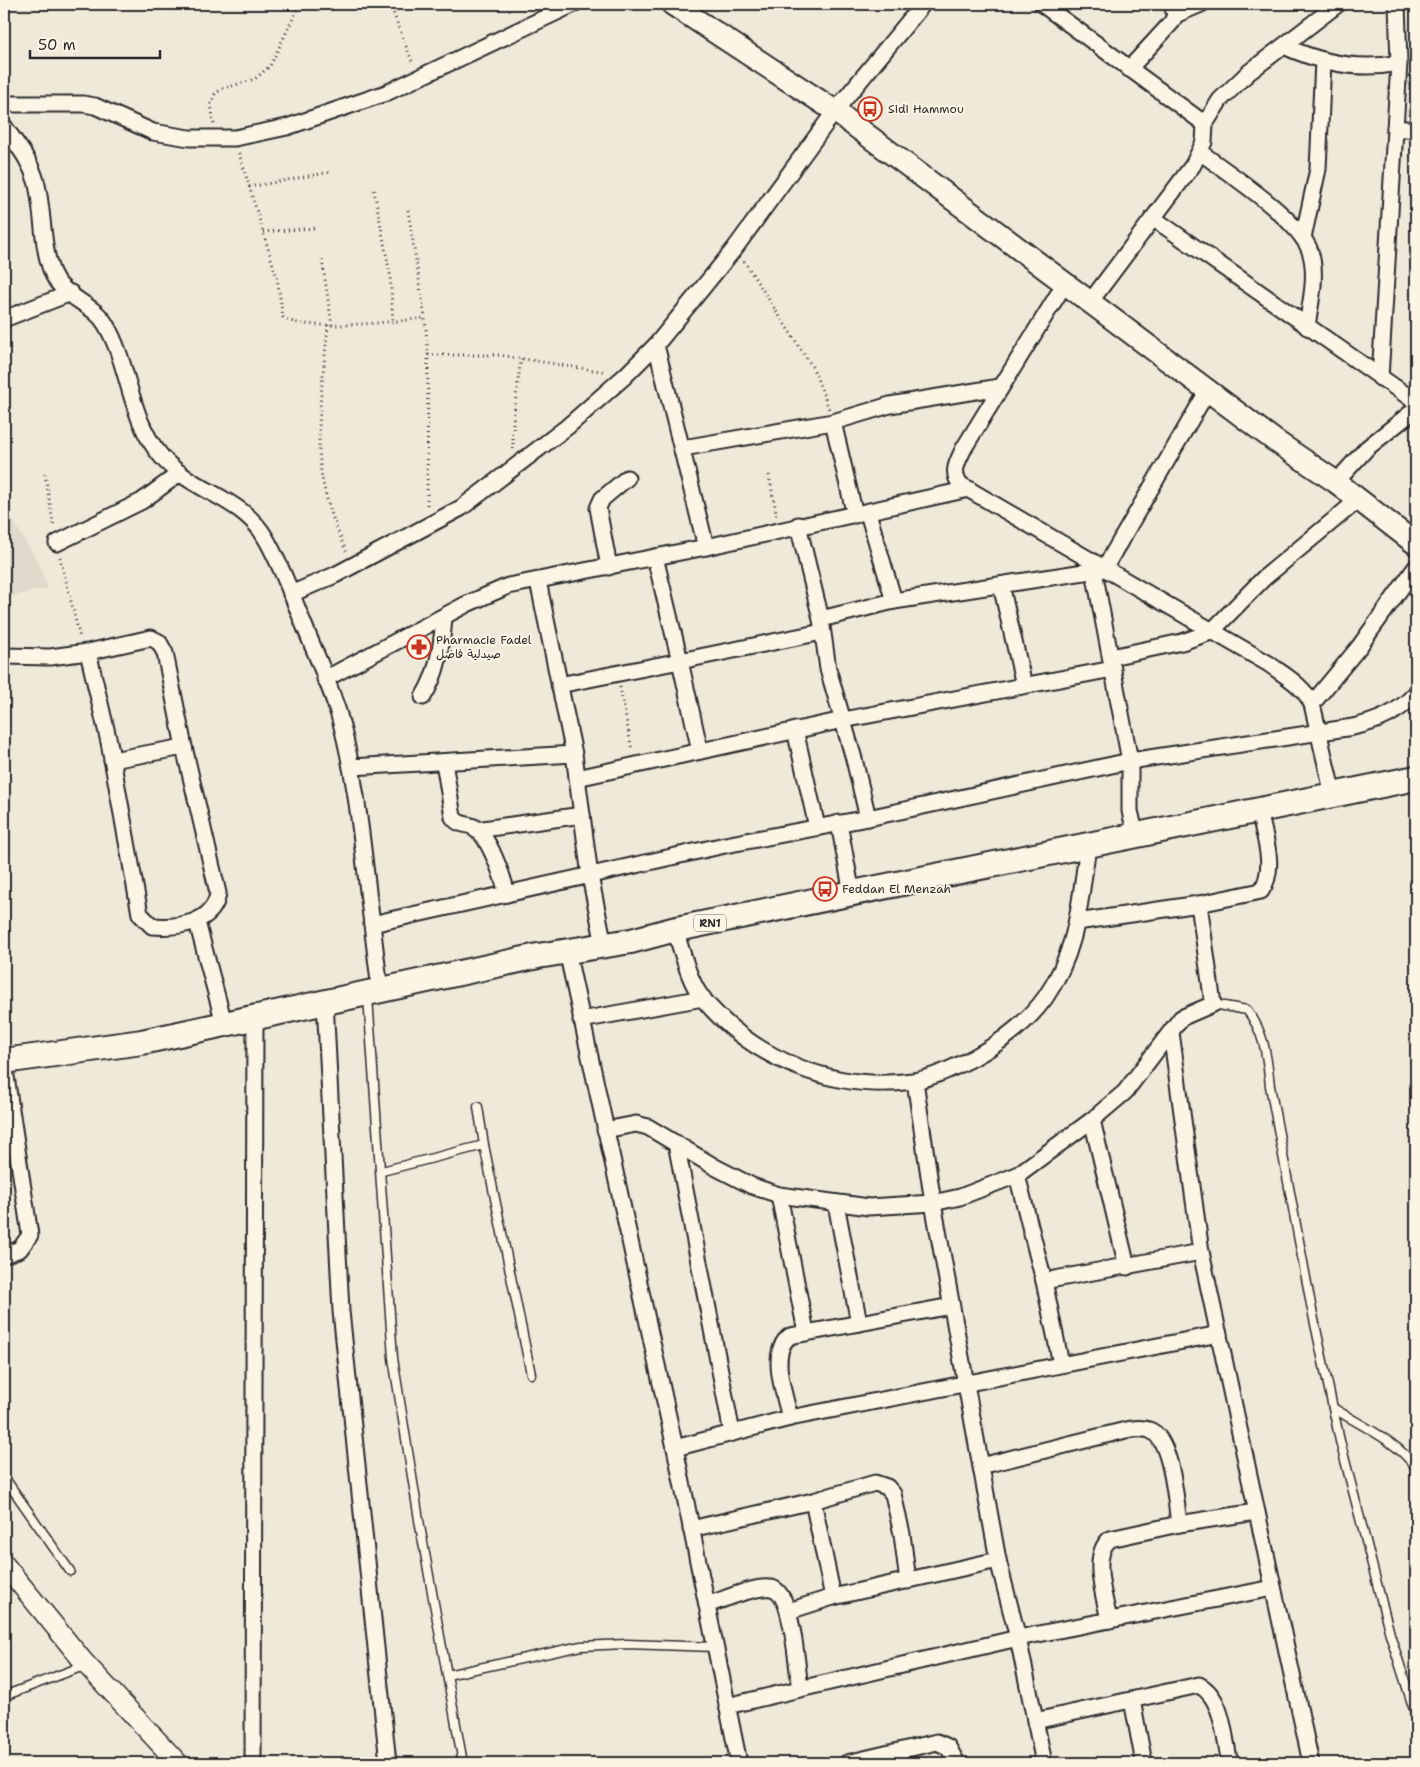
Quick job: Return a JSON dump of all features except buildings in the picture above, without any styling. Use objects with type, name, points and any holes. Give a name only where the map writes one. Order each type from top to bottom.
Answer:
[{"type":"main road","points":[[672,4],[835,111],[1208,390],[1336,482],[1416,544]]},
{"type":"main road","name":"RN1","points":[[4,1062],[142,1042],[325,1001],[1088,847],[1416,778]]},
{"type":"street","points":[[4,104],[95,106],[153,132],[189,138],[235,138],[321,116],[386,93],[574,4]]},
{"type":"street","points":[[291,594],[354,565],[427,528],[461,508],[567,427],[626,376],[656,345],[736,248],[835,111],[922,4]]},
{"type":"street","points":[[1042,4],[1205,124]]},
{"type":"street","points":[[1129,69],[1166,31],[1173,9],[1202,4]]},
{"type":"street","points":[[1090,302],[1193,165],[1204,142],[1205,124],[1212,110],[1229,90],[1338,4]]},
{"type":"street","points":[[1380,378],[1398,63],[1397,4]]},
{"type":"street","points":[[1284,46],[1323,61],[1386,66],[1398,63]]},
{"type":"street","points":[[1303,238],[1318,169],[1323,61]]},
{"type":"street","points":[[1395,128],[1416,130]]},
{"type":"street","points":[[5,131],[23,152],[36,180],[52,271],[60,286],[105,322],[116,346],[133,404],[143,427],[160,455],[180,473],[246,514],[255,522],[265,537],[291,594],[339,717],[351,767],[372,924],[374,991]]},
{"type":"street","points":[[1200,152],[1261,199],[1303,238],[1310,251],[1313,276],[1307,327]]},
{"type":"street","points":[[1153,218],[1416,402]]},
{"type":"street","points":[[1065,283],[1000,386],[955,467],[957,481],[1099,570],[1211,632],[1288,678],[1303,690],[1312,704],[1320,731],[1333,795]]},
{"type":"street","points":[[4,319],[71,293]]},
{"type":"street","points":[[656,345],[706,547]]},
{"type":"street","points":[[683,448],[833,422],[890,405],[1000,386]]},
{"type":"street","points":[[1136,836],[1130,811],[1130,761],[1112,663],[1099,570],[1208,390]]},
{"type":"street","points":[[1336,482],[1368,448],[1416,409]]},
{"type":"street","points":[[833,422],[861,514],[894,601]]},
{"type":"street","points":[[57,543],[142,501],[180,473]]},
{"type":"street","points":[[608,567],[598,508],[602,499],[627,478]]},
{"type":"street","points":[[325,679],[467,604],[508,586],[655,558],[798,525],[861,514],[969,489]]},
{"type":"street","points":[[577,778],[843,720],[1024,685],[1112,663],[1211,632],[1264,578],[1358,500]]},
{"type":"street","points":[[798,525],[821,626],[828,669],[868,818]]},
{"type":"street","points":[[655,558],[700,751]]},
{"type":"street","points":[[1312,704],[1359,647],[1416,567]]},
{"type":"street","points":[[559,685],[680,661],[821,626],[894,601],[1099,570]]},
{"type":"street","points":[[538,581],[574,754],[590,876],[604,945]]},
{"type":"street","points":[[1001,585],[1024,685]]},
{"type":"street","points":[[423,697],[435,673],[442,639],[444,617]]},
{"type":"street","points":[[4,656],[50,657],[86,653],[140,639],[151,638],[159,642],[169,664],[184,747],[218,893],[214,908],[196,922],[167,927],[152,926],[140,914],[112,760],[86,653]]},
{"type":"street","points":[[372,924],[1130,761],[1379,721],[1394,713],[1416,693]]},
{"type":"street","points":[[795,730],[817,827]]},
{"type":"street","points":[[112,760],[184,747]]},
{"type":"street","points":[[351,767],[574,754]]},
{"type":"street","points":[[444,762],[453,817],[459,824],[476,830],[582,815]]},
{"type":"street","points":[[1077,922],[1199,904],[1261,891],[1268,882],[1269,860],[1259,811]]},
{"type":"street","points":[[839,823],[852,894]]},
{"type":"street","points":[[476,830],[485,840],[494,858],[507,894]]},
{"type":"street","points":[[672,930],[676,933],[691,976],[703,998],[732,1026],[765,1051],[805,1071],[844,1081],[874,1083],[914,1081],[957,1066],[987,1050],[1015,1030],[1044,999],[1066,962],[1083,892],[1088,847]]},
{"type":"street","points":[[605,1130],[636,1124],[648,1126],[715,1167],[752,1186],[778,1195],[836,1204],[869,1207],[933,1203],[960,1197],[1018,1175],[1092,1120],[1125,1092],[1181,1018],[1213,1004],[1199,904]]},
{"type":"street","points":[[196,922],[224,1023]]},
{"type":"street","points":[[567,951],[674,1448],[739,1763]]},
{"type":"street","points":[[581,1020],[703,998]]},
{"type":"street","points":[[325,1001],[341,1311],[388,1763]]},
{"type":"street","points":[[253,1763],[255,1016]]},
{"type":"street","points":[[1171,1032],[1201,1252],[1311,1763]]},
{"type":"street","points":[[4,1062],[10,1141],[30,1235],[27,1242],[20,1249],[4,1255]]},
{"type":"street","points":[[914,1081],[951,1306],[998,1560],[1018,1638],[1044,1763]]},
{"type":"street","points":[[1092,1120],[1127,1266]]},
{"type":"street","points":[[676,1142],[732,1433]]},
{"type":"street","points":[[1018,1175],[1044,1281],[1061,1364]]},
{"type":"street","points":[[778,1195],[806,1332]]},
{"type":"street","points":[[836,1204],[859,1323]]},
{"type":"street","points":[[1044,1281],[1201,1252]]},
{"type":"street","points":[[790,1418],[778,1361],[778,1352],[781,1344],[790,1336],[951,1306]]},
{"type":"street","points":[[674,1448],[790,1418],[1219,1334]]},
{"type":"street","points":[[981,1466],[1122,1431],[1137,1428],[1151,1430],[1164,1442],[1179,1524]]},
{"type":"street","points":[[691,1529],[813,1501],[875,1483],[888,1487],[893,1494],[902,1534],[908,1581]]},
{"type":"street","points":[[813,1501],[833,1597]]},
{"type":"street","points":[[1109,1620],[1100,1569],[1104,1544],[1110,1539],[1179,1524],[1256,1512]]},
{"type":"street","points":[[788,1611],[833,1597],[998,1560]]},
{"type":"street","points":[[4,1564],[87,1665],[178,1763]]},
{"type":"street","points":[[707,1605],[770,1587],[782,1595],[788,1611],[800,1688]]},
{"type":"street","points":[[727,1706],[1018,1638],[1273,1588]]},
{"type":"street","points":[[1035,1721],[1190,1685],[1199,1685],[1204,1688],[1218,1707],[1230,1763]]},
{"type":"street","points":[[1132,1700],[1144,1763]]},
{"type":"street","points":[[847,1763],[867,1761],[937,1742],[948,1748],[957,1763]]},
{"type":"lane","points":[[374,991],[382,1171],[394,1358],[420,1526],[463,1763]]},
{"type":"lane","points":[[1213,1004],[1248,1010],[1258,1024],[1266,1048],[1270,1086],[1312,1310],[1333,1408],[1390,1634],[1416,1716]]},
{"type":"lane","points":[[478,1107],[530,1374]]},
{"type":"lane","points":[[382,1171],[484,1145]]},
{"type":"lane","points":[[1333,1408],[1385,1440],[1410,1460],[1416,1468]]},
{"type":"lane","points":[[4,1477],[70,1571]]},
{"type":"lane","points":[[447,1675],[581,1646],[626,1644],[716,1647]]},
{"type":"lane","points":[[4,1696],[87,1665]]},
{"type":"path","points":[[216,139],[212,98],[222,89],[255,79],[270,66],[300,4]]},
{"type":"path","points":[[390,4],[417,79]]},
{"type":"path","points":[[235,138],[278,278],[283,317],[291,322],[330,325],[393,322],[425,318]]},
{"type":"path","points":[[249,187],[331,172]]},
{"type":"path","points":[[374,190],[390,274],[393,322]]},
{"type":"path","points":[[408,210],[425,318],[428,355],[427,528]]},
{"type":"path","points":[[263,232],[315,228]]},
{"type":"path","points":[[736,248],[787,324],[813,368],[833,422]]},
{"type":"path","points":[[322,260],[330,325],[321,425],[321,469],[333,519],[348,556],[354,565]]},
{"type":"path","points":[[428,355],[521,358],[626,376]]},
{"type":"path","points":[[513,468],[513,420],[521,358]]},
{"type":"path","points":[[45,474],[57,543],[86,653]]},
{"type":"path","points":[[769,475],[779,530]]},
{"type":"path","points":[[617,672],[636,765]]},
{"type":"shaded area","points":[[4,505],[39,564],[48,588],[4,598]]},
{"type":"place","name":"Sidi Hammou","points":[[870,109]]},
{"type":"place","name":"Pharmacie Fadel صيدلية فاضل","points":[[419,647]]},
{"type":"place","name":"Feddan El Menzah","points":[[825,889]]}]
